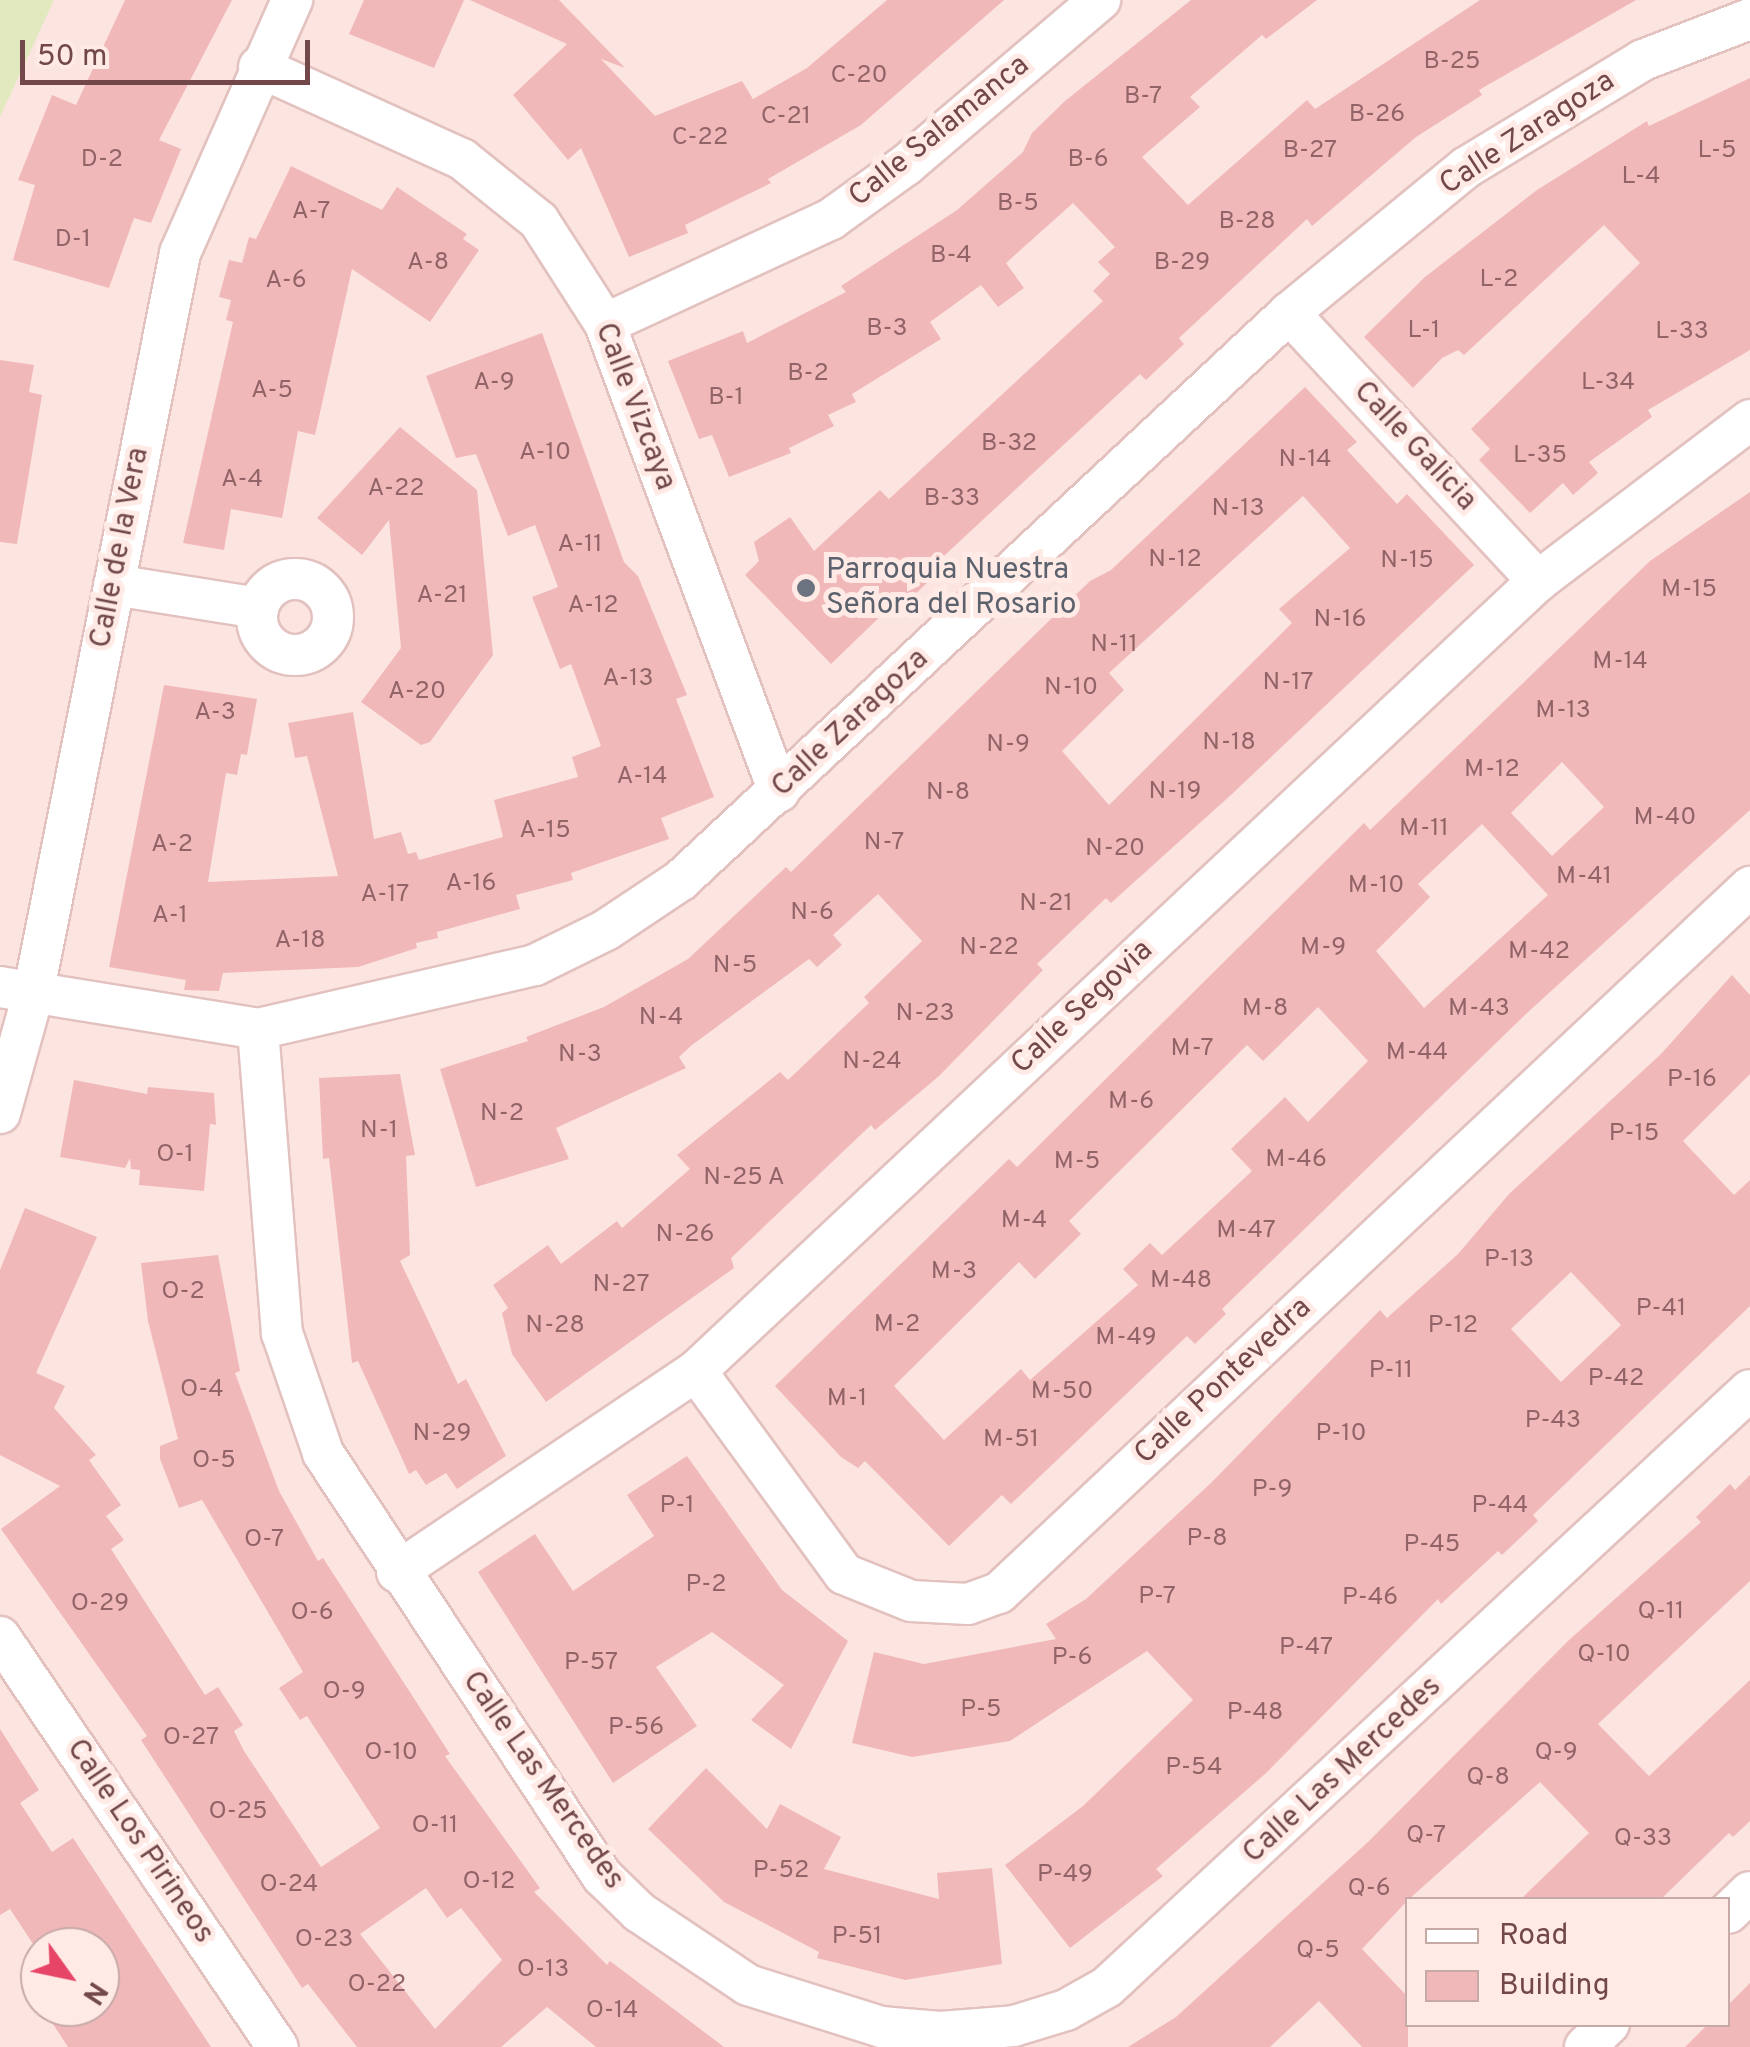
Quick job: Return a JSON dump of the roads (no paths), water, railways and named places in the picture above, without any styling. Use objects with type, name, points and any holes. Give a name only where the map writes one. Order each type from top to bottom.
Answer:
[{"type":"street","name":"Calle de la Vera","points":[[0,1113],[16,991],[114,585],[180,254],[259,67],[292,0]]},
{"type":"street","name":"Calle Salamanca","points":[[605,324],[831,219],[906,165],[1100,0]]},
{"type":"street","name":"Calle Zaragoza","points":[[16,991],[258,1029],[536,966],[681,880],[1290,313],[1467,167],[1642,60],[1750,19]]},
{"type":"street","name":"Calle Vizcaya","points":[[259,67],[486,173],[539,222],[605,324],[779,792]]},
{"type":"street","name":"Calle Galicia","points":[[1290,313],[1538,580]]},
{"type":"street","name":"Calle Segovia","points":[[397,1572],[696,1371],[1538,580],[1750,420]]},
{"type":"street","points":[[114,585],[258,608]]},
{"type":"street","name":"Calle Pontevedra","points":[[696,1371],[844,1574],[911,1601],[968,1604],[999,1593],[1750,887]]},
{"type":"street","name":"Calle Las Mercedes","points":[[258,1029],[282,1334],[323,1454],[397,1572],[602,1876],[638,1912],[748,1985],[878,2037],[1014,2026],[1107,1987],[1750,1390]]},
{"type":"street","name":"Calle Los Pirineos","points":[[0,1637],[278,2047]]},
{"type":"street","points":[[1730,1911],[1750,1892]]},
{"type":"street","points":[[1585,2047],[1606,2027]]},
{"type":"place","name":"Parroquia Nuestra Señora del Rosario","points":[[806,588]]}]
